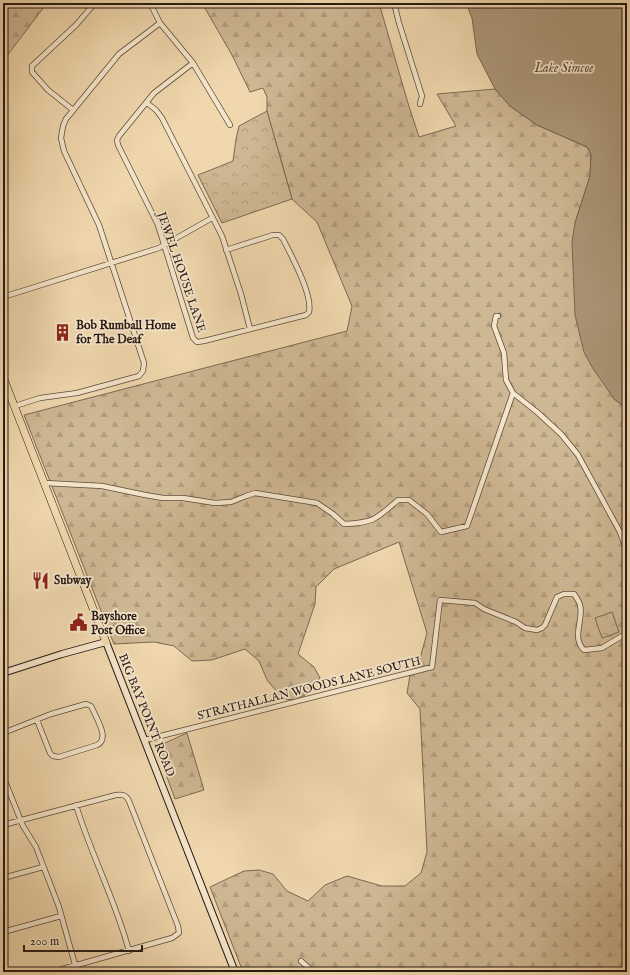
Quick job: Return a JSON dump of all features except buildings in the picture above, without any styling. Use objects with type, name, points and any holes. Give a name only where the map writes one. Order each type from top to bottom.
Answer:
[{"type":"main road","name":"BIG BAY POINT ROAD","points":[[3,377],[235,972]]},
{"type":"main road","points":[[3,673],[106,642]]},
{"type":"street","points":[[73,110],[48,90],[32,72],[32,66],[76,25],[95,3]]},
{"type":"street","points":[[150,3],[160,23],[193,63],[230,125]]},
{"type":"street","points":[[394,3],[422,96],[420,104]]},
{"type":"street","points":[[15,406],[40,398],[77,393],[139,376],[143,371],[144,363],[99,225],[64,151],[62,138],[63,126],[73,110],[121,52],[160,23]]},
{"type":"street","name":"JEWEL HOUSE LANE","points":[[193,63],[154,93],[117,140],[118,145],[158,225],[193,338],[197,342],[204,341],[306,315],[309,312],[310,308],[305,288],[283,239],[279,235],[273,235],[226,250]]},
{"type":"street","points":[[147,103],[158,112],[162,118],[222,236],[250,329]]},
{"type":"street","points":[[3,297],[165,245],[212,218]]},
{"type":"street","points":[[498,316],[496,316],[494,326],[504,353],[506,380],[513,392],[538,412],[561,434],[578,455],[620,532],[627,551]]},
{"type":"street","points":[[45,483],[102,486],[145,496],[183,498],[215,503],[231,502],[255,493],[317,504],[333,514],[344,524],[363,523],[377,518],[398,500],[409,500],[427,514],[441,532],[467,526],[513,392]]},
{"type":"street","name":"STRATHALLAN WOODS LANE SOUTH","points":[[145,740],[432,667],[440,600],[475,603],[484,609],[516,622],[525,628],[537,630],[545,625],[550,610],[557,597],[564,594],[574,594],[580,604],[578,639],[580,646],[584,650],[602,648],[627,633]]},
{"type":"street","points":[[3,733],[37,720],[88,704],[93,710],[103,734],[103,740],[97,745],[59,757],[53,756],[50,753],[37,720]]},
{"type":"street","points":[[3,776],[26,833],[36,847],[61,916],[76,972]]},
{"type":"street","points":[[3,825],[120,794],[127,797],[178,926],[178,933],[172,938],[52,972]]},
{"type":"street","points":[[76,805],[122,925],[129,951]]},
{"type":"street","points":[[3,878],[43,866]]},
{"type":"street","points":[[3,932],[61,916]]},
{"type":"street","points":[[301,962],[309,968],[311,972]]},
{"type":"green space","points":[[3,3],[47,3],[3,61]]},
{"type":"green space","points":[[202,3],[379,3],[419,137],[456,126],[437,94],[495,89],[510,106],[537,125],[587,147],[591,154],[590,176],[575,223],[614,399],[627,408],[627,972],[243,972],[210,887],[244,871],[259,870],[273,874],[287,891],[308,901],[325,885],[347,876],[382,886],[405,886],[421,873],[427,852],[420,709],[407,693],[410,675],[419,662],[427,633],[399,542],[334,569],[316,587],[315,604],[298,654],[314,667],[320,678],[305,695],[296,700],[283,699],[267,680],[259,661],[245,649],[212,660],[192,661],[174,646],[154,642],[114,644],[24,415],[347,331],[352,306],[317,222],[292,199],[267,111],[267,97],[263,88],[250,92],[232,55]]},
{"type":"green space","points":[[267,111],[292,199],[222,223],[198,175],[233,161],[239,126]]},
{"type":"green space","points":[[612,612],[619,632],[602,638],[595,618]]},
{"type":"green space","points":[[187,733],[204,790],[175,799],[156,747]]},
{"type":"water","name":"Lake Simcoe","points":[[466,3],[627,3],[627,408],[614,399],[592,367],[584,352],[575,315],[572,242],[575,223],[590,176],[591,154],[587,147],[537,125],[510,106],[495,89],[477,54],[472,18]]},
{"type":"place","name":"Bob Rumball Home for The Deaf","points":[[63,332]]},
{"type":"place","name":"Subway","points":[[41,580]]},
{"type":"place","name":"Bayshore Post Office","points":[[78,623]]}]
